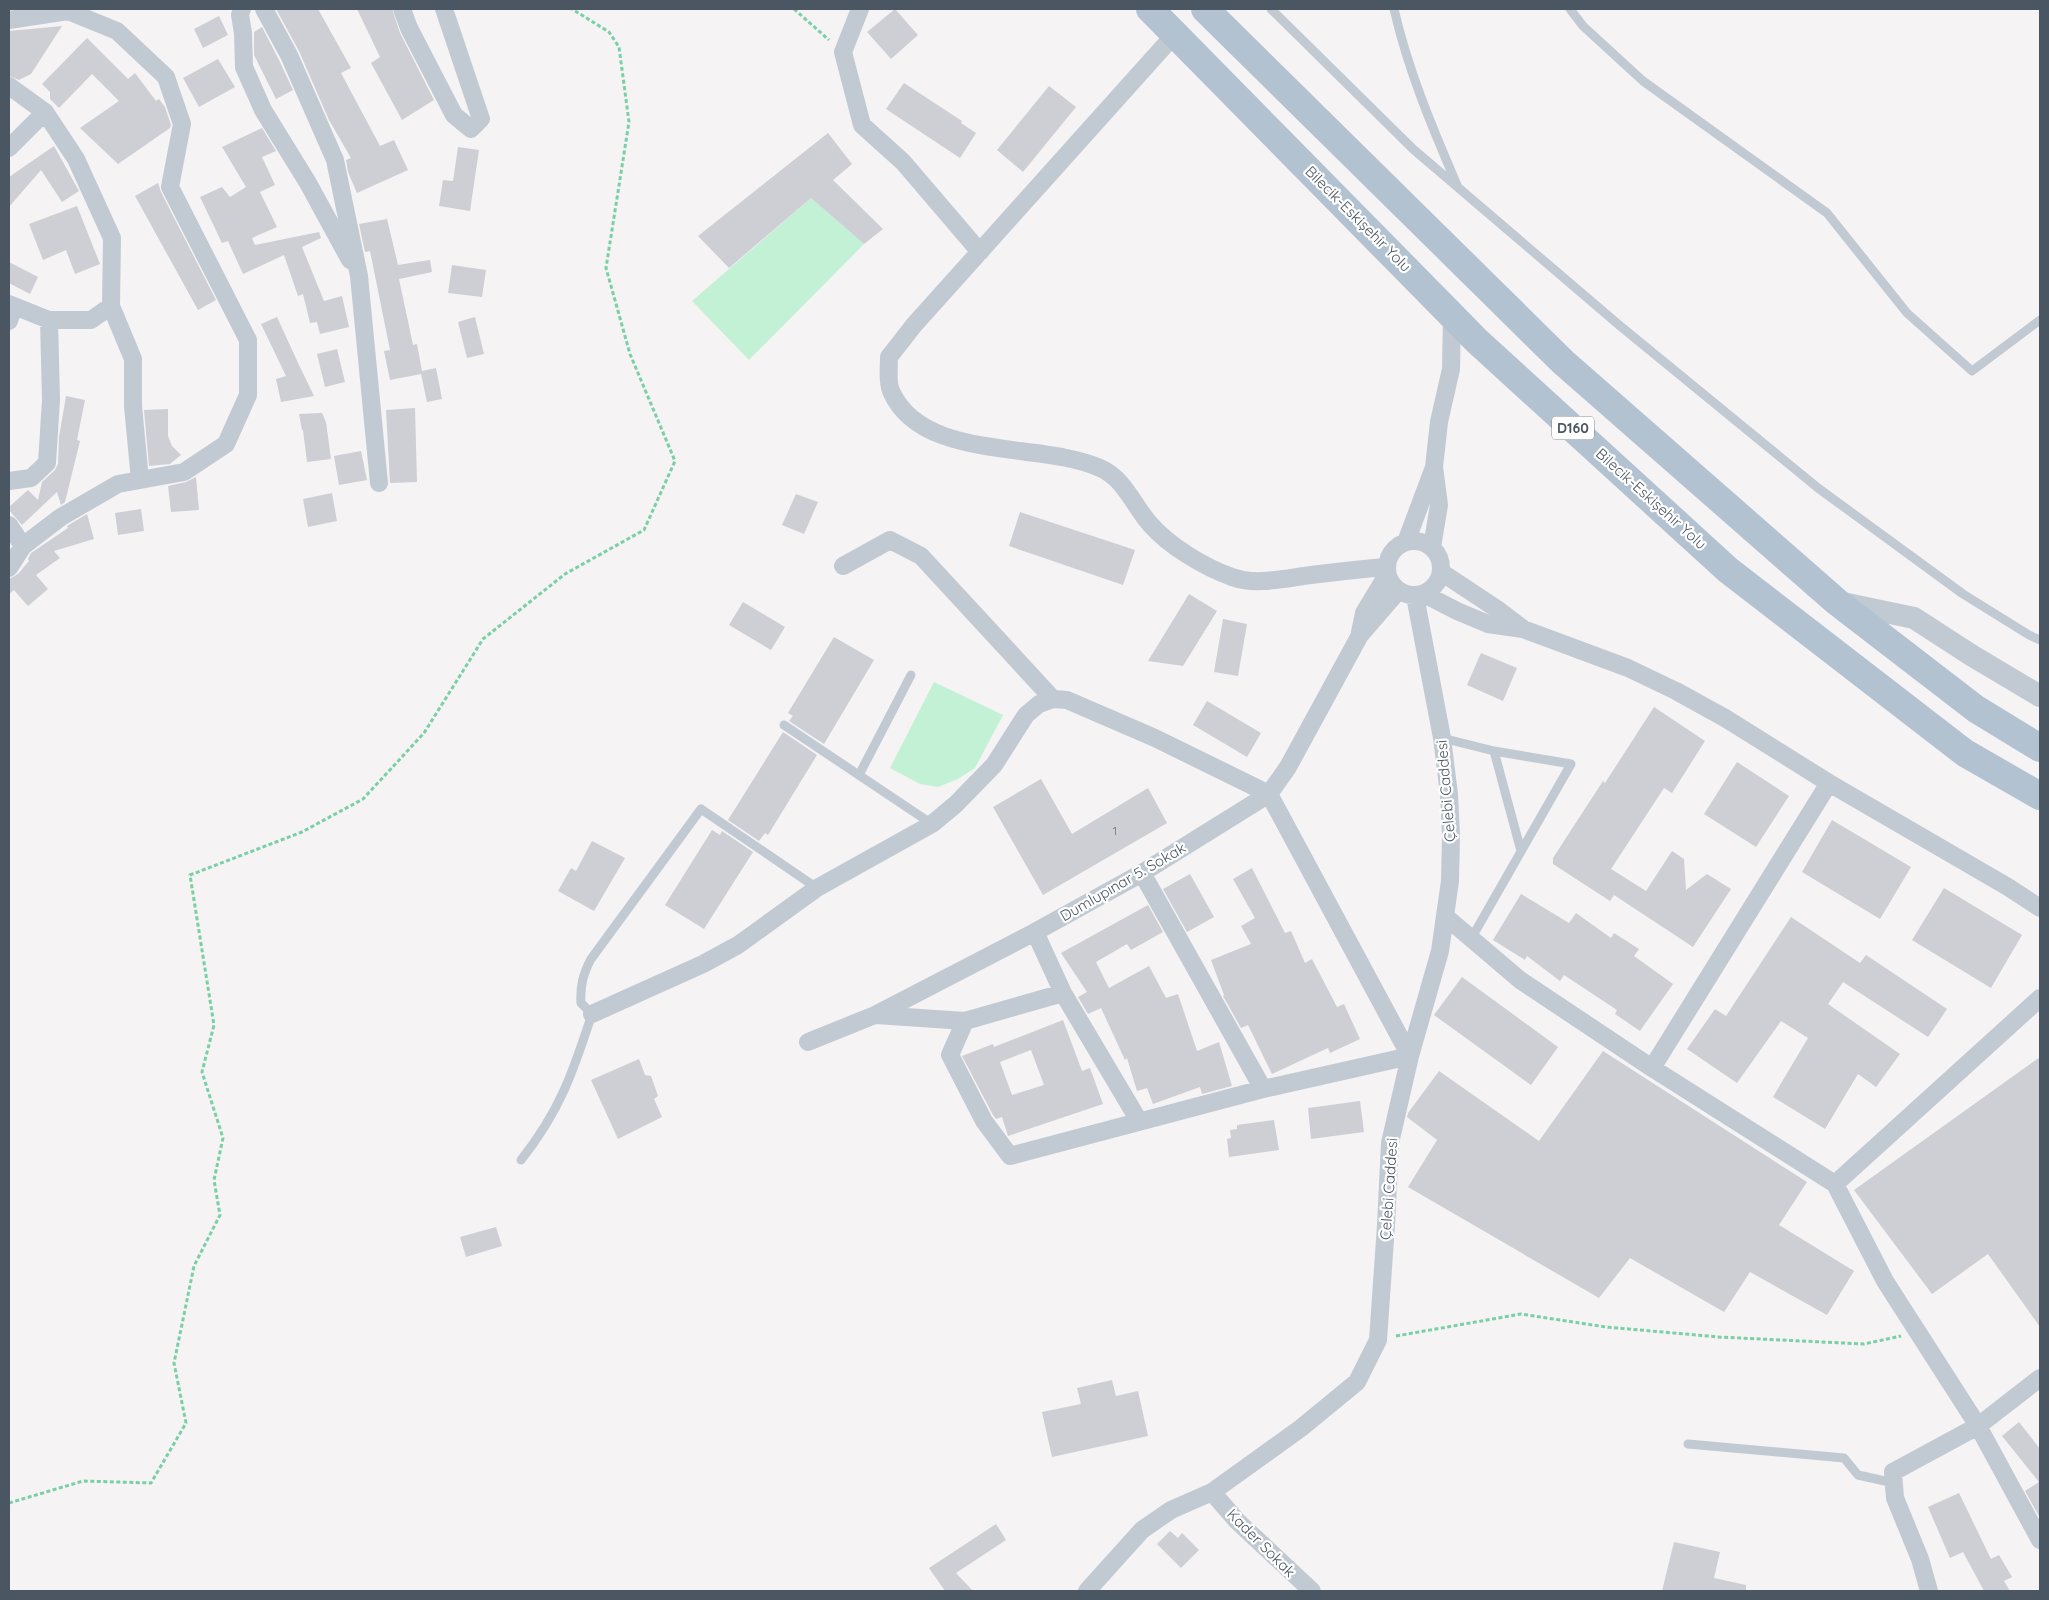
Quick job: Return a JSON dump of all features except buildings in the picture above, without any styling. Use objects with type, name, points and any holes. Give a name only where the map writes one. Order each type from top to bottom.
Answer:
[{"type":"main road","name":"Bilecik-Eskişehir Yolu","points":[[1150,9],[1477,340],[1728,570],[1965,753],[2040,796]]},
{"type":"main road","name":"D160","points":[[1205,9],[1562,362],[1838,602],[1976,709],[2040,748]]},
{"type":"street","points":[[242,9],[240,14],[244,67],[263,110],[308,183],[359,276]]},
{"type":"street","points":[[264,9],[289,56],[335,160],[359,276],[379,483]]},
{"type":"street","points":[[402,9],[409,28],[454,115],[471,129],[480,119],[444,9]]},
{"type":"street","points":[[860,9],[843,52],[862,125],[903,162],[980,252]]},
{"type":"street","points":[[9,20],[33,12],[68,11],[117,31],[166,76],[182,124],[170,187],[248,340],[248,395],[226,444],[184,472],[118,484],[61,517],[23,546],[9,568]]},
{"type":"street","points":[[1175,34],[914,325],[889,357],[890,389],[906,414],[941,436],[1009,450],[1065,458],[1101,468],[1121,484],[1150,525],[1186,555],[1233,578],[1263,581],[1386,571]]},
{"type":"street","points":[[9,86],[44,112],[76,160],[112,238],[111,306],[133,359],[134,406],[140,480]]},
{"type":"street","points":[[9,148],[44,112]]},
{"type":"street","points":[[10,310],[49,320],[91,320],[111,306]]},
{"type":"street","points":[[1406,542],[1434,467],[1439,422],[1451,369],[1452,314]]},
{"type":"street","points":[[9,481],[31,478],[47,462],[51,400],[49,320]]},
{"type":"street","points":[[1432,547],[1440,505],[1434,467]]},
{"type":"street","points":[[9,525],[23,546]]},
{"type":"street","points":[[843,566],[890,540],[921,556],[1053,699]]},
{"type":"street","points":[[1419,595],[1438,581],[1441,572],[1440,563],[1432,547],[1424,542],[1406,542],[1392,551],[1388,558],[1386,571],[1391,584],[1398,591],[1419,595],[1488,624],[1523,629],[1628,668],[1676,691],[1725,718],[1829,783],[2008,887],[2040,908]]},
{"type":"street","name":"Dumlupınar 5. Sokak","points":[[1360,635],[1364,614],[1386,571]]},
{"type":"street","points":[[1441,572],[1497,609],[1523,629]]},
{"type":"street","name":"Dumlupınar 5. Sokak","points":[[808,1042],[875,1015],[1035,932],[1142,873],[1269,794],[1288,767],[1360,635],[1398,591]]},
{"type":"street","name":"Çelebi Caddesi","points":[[1087,1591],[1142,1530],[1171,1510],[1212,1492],[1301,1428],[1357,1382],[1378,1340],[1390,1143],[1410,1056],[1440,951],[1450,882],[1451,836],[1449,794],[1419,595]]},
{"type":"street","points":[[1838,602],[1914,618],[2040,696]]},
{"type":"street","points":[[592,1014],[703,964],[738,945],[817,888],[932,824],[956,804],[994,765],[1026,715],[1039,704],[1053,699],[1068,700],[1155,738],[1269,794],[1410,1056],[1263,1089],[1010,1156],[984,1122],[950,1055],[965,1021]]},
{"type":"street","points":[[1652,1068],[1829,783]]},
{"type":"street","points":[[1142,873],[1263,1089]]},
{"type":"street","points":[[1446,917],[1520,980],[1652,1068],[1835,1184],[1885,1281],[1978,1426],[2040,1540]]},
{"type":"street","points":[[1035,932],[1063,993],[1138,1121]]},
{"type":"street","points":[[875,1015],[965,1021],[1063,993]]},
{"type":"street","points":[[1835,1184],[2040,998]]},
{"type":"street","points":[[1929,1591],[1920,1559],[1895,1498],[1893,1472],[1978,1426],[2040,1378]]},
{"type":"street","name":"Kader Sokak","points":[[1212,1492],[1237,1521],[1312,1591]]},
{"type":"lane","points":[[1271,9],[1413,150],[1619,326],[1818,488],[1963,594],[2029,636],[2040,640]]},
{"type":"lane","points":[[1394,9],[1406,56],[1429,121],[1458,188]]},
{"type":"lane","points":[[1570,9],[1583,26],[1643,80],[1827,213],[1908,313],[1972,372],[2040,320]]},
{"type":"lane","points":[[859,775],[911,675]]},
{"type":"lane","points":[[784,725],[932,824]]},
{"type":"lane","points":[[1442,738],[1494,751],[1571,764],[1471,939]]},
{"type":"lane","points":[[1494,751],[1521,852]]},
{"type":"lane","points":[[521,1160],[538,1139],[564,1093],[592,1014],[581,1003],[581,983],[585,970],[591,959],[701,809],[817,888]]},
{"type":"lane","points":[[1688,1444],[1844,1458],[1858,1475],[1894,1483]]},
{"type":"path","points":[[9,1503],[83,1481],[151,1483],[186,1423],[174,1363],[194,1266],[220,1215],[214,1180],[223,1138],[202,1072],[214,1025],[190,875],[302,832],[363,799],[424,734],[483,639],[565,574],[644,530],[675,460],[630,354],[606,268],[629,122],[619,47],[609,32],[572,9]]},
{"type":"path","points":[[794,9],[806,22],[843,52]]},
{"type":"path","points":[[1378,1340],[1521,1314],[1606,1327],[1719,1337],[1864,1344],[1918,1333]]},
{"type":"green space","points":[[811,198],[864,244],[749,360],[692,301]]},
{"type":"green space","points":[[934,682],[1003,715],[975,768],[958,779],[938,787],[920,784],[890,768]]}]
